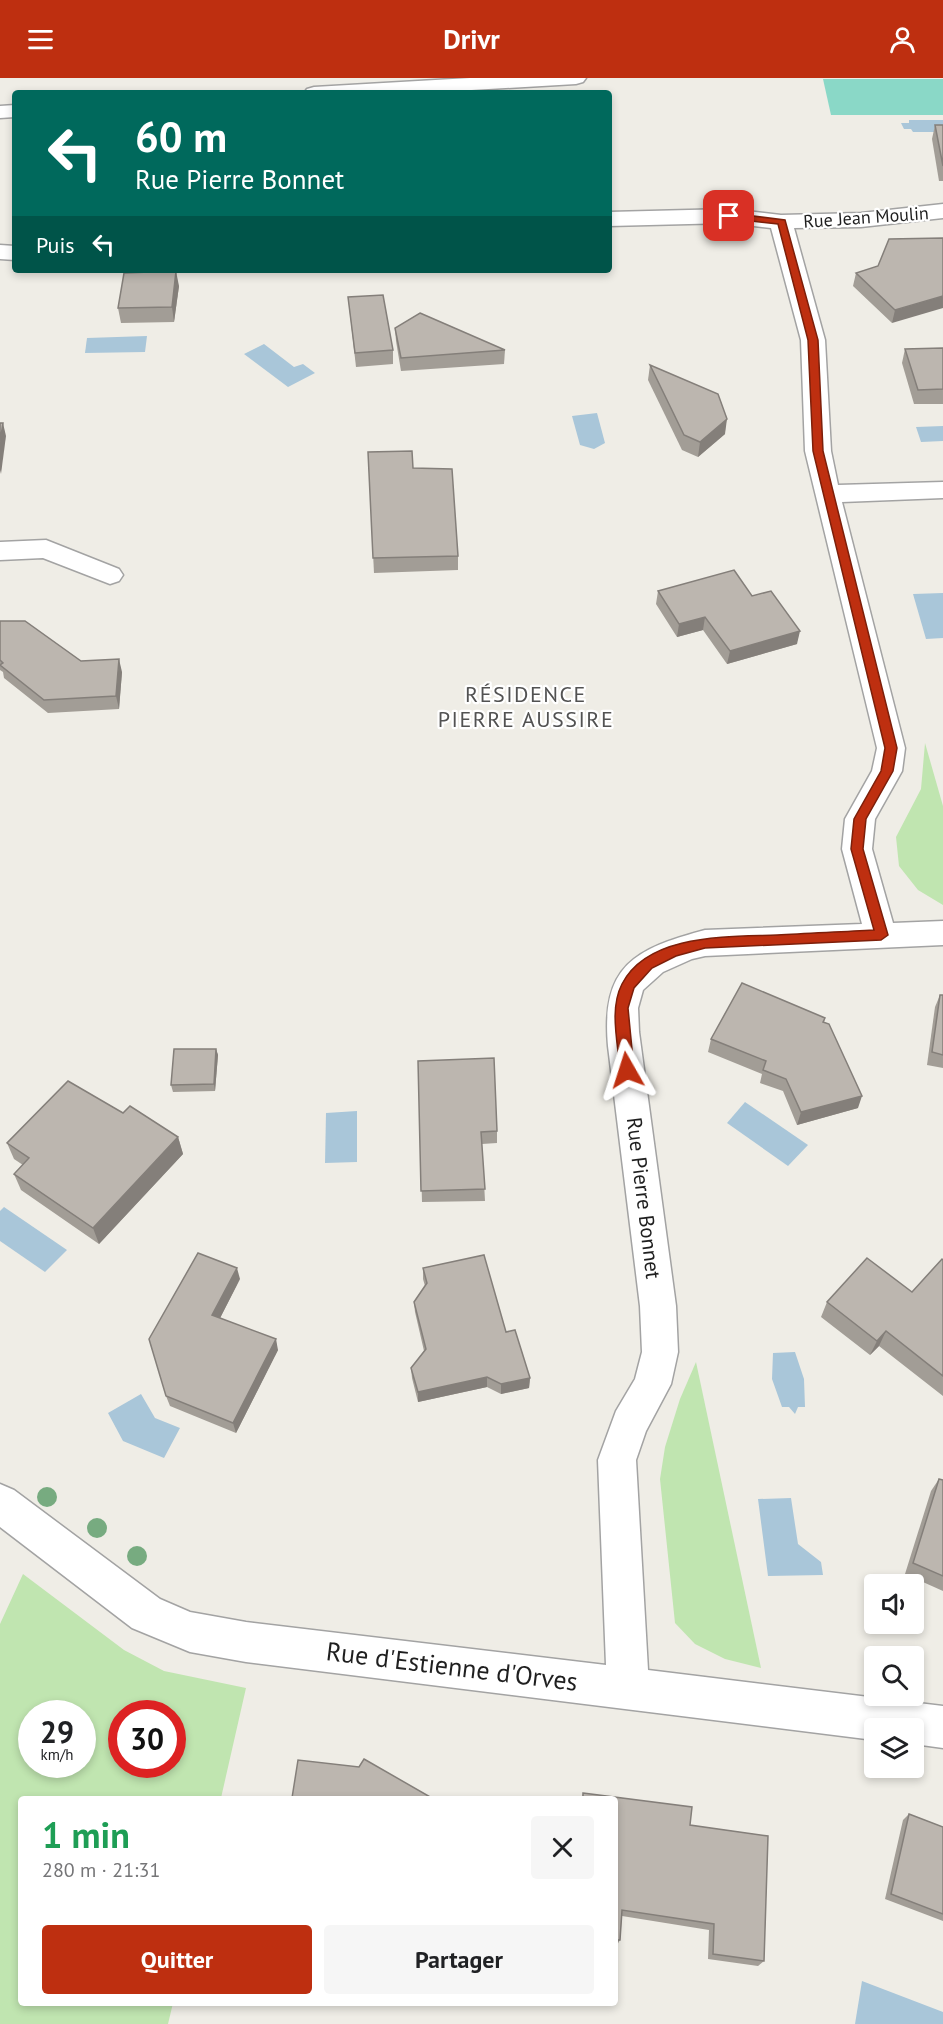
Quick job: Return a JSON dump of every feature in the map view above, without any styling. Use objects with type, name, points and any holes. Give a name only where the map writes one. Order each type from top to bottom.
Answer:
[{"type":"street","points":[[392,90],[576,78]]},
{"type":"street","name":"Rue Jean Moulin","points":[[612,219],[729,216],[782,222],[861,220],[943,211]]},
{"type":"street","points":[[782,222],[813,340],[818,451],[891,748],[887,771],[860,819],[857,849],[881,935],[943,933]]},
{"type":"street","points":[[827,494],[943,490]]},
{"type":"street","points":[[0,551],[46,549],[110,575]]},
{"type":"street","name":"Rue Pierre Bonnet","points":[[628,1687],[617,1460],[629,1424],[651,1384],[660,1352],[658,1306],[624,1046],[622,1008],[628,986],[647,964],[672,952],[705,943],[881,935]]},
{"type":"street","name":"Rue d'Estienne d'Orves","points":[[0,1503],[146,1614],[190,1632],[246,1642],[943,1727]]},
{"type":"green space","points":[[925,743],[943,806],[943,905],[918,890],[899,866],[896,837],[921,789]]},
{"type":"green space","points":[[696,1362],[761,1668],[725,1659],[695,1644],[675,1623],[660,1479],[665,1447],[680,1399]]},
{"type":"green space","points":[[23,1574],[124,1650],[164,1671],[246,1688],[221,1796],[18,1796],[18,2006],[172,2006],[168,2024],[0,2024],[0,1624]]},
{"type":"shaded area","points":[[823,79],[943,79],[943,115],[831,115]]},
{"type":"shaded area","points":[[909,120],[943,120],[943,132],[913,132],[911,129],[904,129],[901,123],[909,123]]},
{"type":"shaded area","points":[[147,336],[145,352],[85,353],[87,338]]},
{"type":"shaded area","points":[[264,344],[294,367],[303,364],[315,373],[288,387],[244,354]]},
{"type":"shaded area","points":[[597,413],[605,443],[594,449],[580,445],[572,416]]},
{"type":"shaded area","points":[[943,426],[943,441],[921,442],[916,427]]},
{"type":"shaded area","points":[[943,593],[943,638],[926,639],[913,594]]},
{"type":"shaded area","points":[[745,1102],[808,1145],[788,1166],[727,1123]]},
{"type":"shaded area","points":[[357,1111],[357,1162],[325,1163],[326,1113]]},
{"type":"shaded area","points":[[4,1207],[67,1250],[45,1272],[0,1241],[0,1211]]},
{"type":"shaded area","points":[[795,1352],[804,1379],[805,1407],[798,1407],[795,1414],[789,1407],[782,1407],[772,1379],[773,1353]]},
{"type":"shaded area","points":[[141,1394],[155,1418],[180,1428],[164,1458],[123,1441],[108,1413]]},
{"type":"shaded area","points":[[791,1498],[798,1544],[821,1562],[823,1575],[768,1576],[758,1499]]},
{"type":"shaded area","points":[[862,1981],[943,2012],[943,2024],[855,2024]]},
{"type":"building","points":[[935,125],[943,125],[943,166]]},
{"type":"building","points":[[943,238],[943,296],[895,310],[856,273],[878,266],[889,239]]},
{"type":"building","points":[[124,273],[176,273],[172,307],[118,308]]},
{"type":"building","points":[[383,295],[393,350],[355,353],[348,297]]},
{"type":"building","points":[[420,313],[505,350],[401,358],[395,328]]},
{"type":"building","points":[[943,348],[943,389],[918,390],[905,349]]},
{"type":"building","points":[[650,365],[718,394],[727,419],[700,442],[684,435]]},
{"type":"building","points":[[0,423],[3,423],[0,442]]},
{"type":"building","points":[[412,451],[413,468],[452,469],[458,556],[373,558],[368,452]]},
{"type":"building","points":[[734,570],[752,596],[771,591],[800,631],[730,651],[705,617],[679,624],[658,591]]},
{"type":"building","points":[[0,621],[25,621],[81,661],[119,659],[116,696],[44,700],[0,665],[3,663],[0,660]]},
{"type":"building","points":[[742,983],[825,1018],[823,1022],[829,1024],[862,1096],[801,1112],[786,1079],[763,1070],[766,1061],[711,1039]]},
{"type":"building","points":[[940,995],[943,995],[943,1055],[932,1052]]},
{"type":"building","points":[[174,1049],[216,1049],[214,1084],[171,1085]]},
{"type":"building","points":[[494,1058],[497,1131],[481,1132],[485,1189],[421,1191],[418,1061]]},
{"type":"building","points":[[68,1081],[123,1113],[130,1106],[178,1137],[93,1228],[14,1174],[29,1158],[7,1143]]},
{"type":"building","points":[[198,1253],[237,1268],[212,1315],[276,1339],[233,1423],[166,1396],[149,1339]]},
{"type":"building","points":[[484,1255],[506,1332],[515,1330],[530,1378],[501,1384],[487,1377],[418,1392],[411,1368],[426,1349],[414,1302],[427,1283],[423,1268]]},
{"type":"building","points":[[867,1258],[912,1292],[943,1260],[943,1376],[886,1331],[877,1341],[827,1302]]},
{"type":"building","points":[[939,1479],[943,1480],[943,1576],[913,1563]]},
{"type":"building","points":[[364,1759],[429,1796],[292,1796],[298,1760],[359,1767]]},
{"type":"building","points":[[583,1793],[606,1796],[583,1796]]},
{"type":"building","points":[[618,1797],[692,1807],[690,1825],[768,1836],[764,1961],[713,1954],[714,1924],[622,1910],[620,1940],[618,1940]]},
{"type":"building","points":[[909,1814],[943,1827],[943,1914],[891,1894]]},
{"type":"district","name":"RÉSIDENCE PIERRE AUSSIRE","points":[[526,706]]},
{"type":"route","points":[[627,1070],[622,1008],[628,986],[647,964],[672,952],[705,943],[881,935],[857,849],[860,819],[887,771],[891,748],[818,451],[813,340],[782,222],[729,216]]}]
